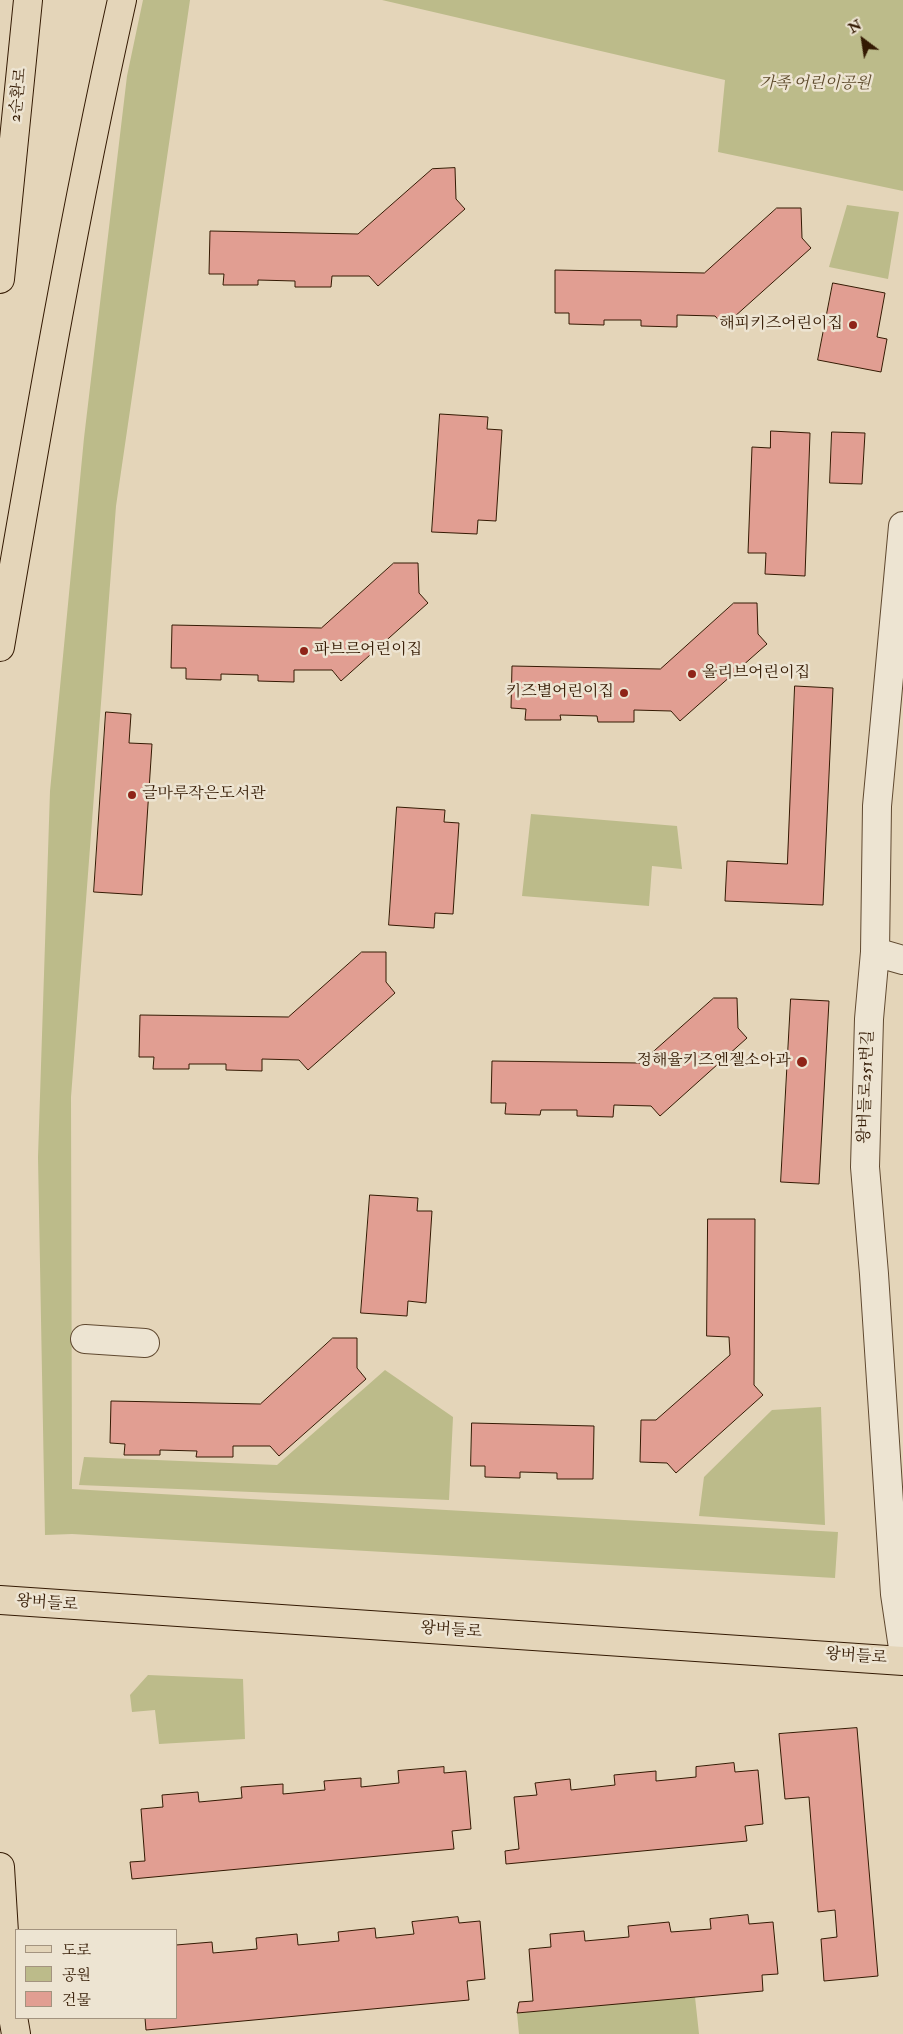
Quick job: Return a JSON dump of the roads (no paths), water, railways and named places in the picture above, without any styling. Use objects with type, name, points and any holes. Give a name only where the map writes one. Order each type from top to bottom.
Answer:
[{"type":"main road","name":"2순환로","points":[[0,279],[28,0]]},
{"type":"main road","points":[[0,647],[26,491],[93,127],[122,0]]},
{"type":"main road","name":"왕버들로","points":[[0,1600],[36,1604],[903,1660]]},
{"type":"main road","points":[[0,1867],[7,1982],[16,2034]]},
{"type":"street","name":"왕버들로251번길","points":[[903,526],[877,806],[875,952],[869,1019],[865,1166],[874,1274],[894,1447],[895,1594],[903,1648]]},
{"type":"street","points":[[875,952],[903,960]]},
{"type":"street","points":[[84,1339],[145,1342]]},
{"type":"place","name":"해피키즈어린이집","points":[[853,325]]},
{"type":"place","name":"파브르어린이집","points":[[304,651]]},
{"type":"place","name":"올리브어린이집","points":[[692,674]]},
{"type":"place","name":"키즈별어린이집","points":[[624,693]]},
{"type":"place","name":"글마루작은도서관","points":[[132,795]]},
{"type":"place","name":"정해율키즈엔젤소아과","points":[[802,1062]]},
{"type":"park label","name":"가족 어린이공원","points":[[815,85]]}]
